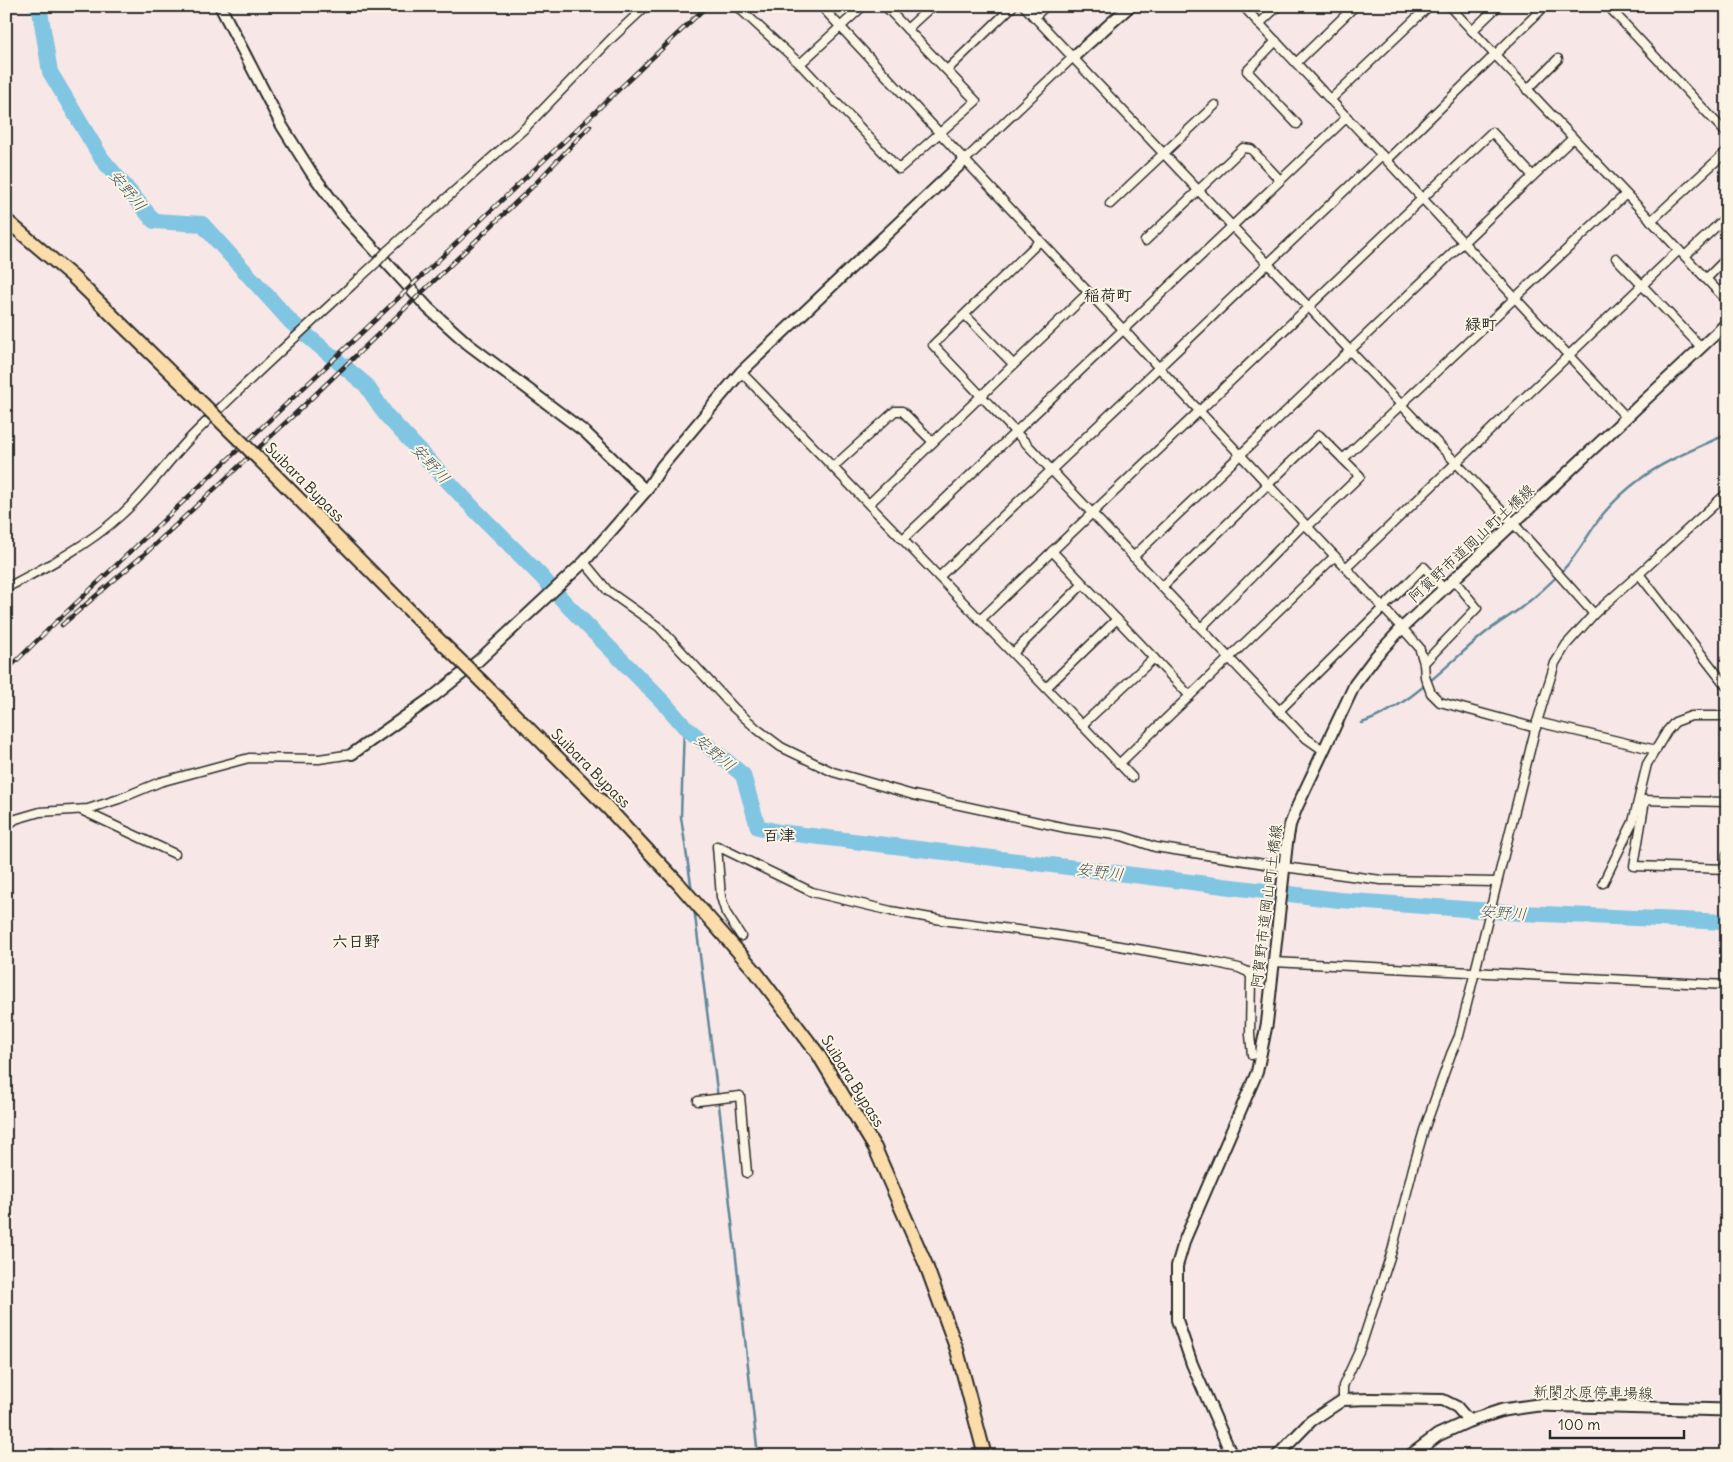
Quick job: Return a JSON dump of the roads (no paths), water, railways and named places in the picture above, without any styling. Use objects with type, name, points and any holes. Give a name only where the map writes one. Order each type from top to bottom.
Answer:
[{"type":"highway","name":"Suibara Bypass","points":[[6,220],[72,276],[274,474],[607,807],[678,883],[756,972],[818,1054],[875,1148],[926,1265],[957,1350],[985,1456]]},
{"type":"main road","name":"新関水原停車場線","points":[[1410,1456],[1438,1435],[1469,1421],[1503,1410],[1538,1405],[1727,1410]]},
{"type":"street","points":[[220,6],[282,126],[311,172],[342,214],[428,308],[468,344],[585,432],[646,491]]},
{"type":"street","points":[[6,588],[60,560],[102,531],[121,515],[192,436],[387,251],[524,129],[614,36],[646,6]]},
{"type":"street","points":[[741,6],[739,8],[800,64],[899,169],[976,101],[885,6]]},
{"type":"street","points":[[821,6],[1402,628],[1418,647],[1431,693],[1440,702],[1536,725],[1656,750]]},
{"type":"street","points":[[800,64],[863,6]]},
{"type":"street","points":[[907,29],[932,6]]},
{"type":"street","points":[[947,70],[1013,6]]},
{"type":"street","points":[[1024,6],[1514,524],[1594,614]]},
{"type":"street","points":[[1034,17],[1046,6]]},
{"type":"street","points":[[6,826],[16,819],[40,812],[81,810],[119,799],[169,779],[249,758],[319,759],[355,752],[434,696],[478,662],[584,562],[646,491],[662,466],[742,372],[1072,58],[1130,6]]},
{"type":"street","points":[[1243,6],[1626,417]]},
{"type":"street","points":[[1259,24],[1278,6]]},
{"type":"street","points":[[1296,63],[1355,6]]},
{"type":"street","points":[[1330,100],[1429,6]]},
{"type":"street","points":[[1448,6],[1727,301]]},
{"type":"street","points":[[1472,31],[1498,6]]},
{"type":"street","points":[[939,577],[1268,264],[1495,55],[1545,6]]},
{"type":"street","points":[[1608,6],[1727,134]]},
{"type":"street","points":[[1276,41],[1247,71],[1296,124]]},
{"type":"street","points":[[1527,90],[1558,60]]},
{"type":"street","points":[[1110,204],[1215,105]]},
{"type":"street","points":[[903,539],[1346,117]]},
{"type":"street","points":[[980,620],[1492,132],[1533,176]]},
{"type":"street","points":[[1133,557],[1573,138]]},
{"type":"street","points":[[1144,241],[1243,148],[1251,149],[1280,180]]},
{"type":"street","points":[[1651,221],[1727,150]]},
{"type":"street","points":[[1343,459],[1626,194]]},
{"type":"street","points":[[1684,256],[1726,217]]},
{"type":"street","points":[[1040,242],[934,345],[1279,711],[1304,736],[1323,750]]},
{"type":"street","points":[[1346,568],[1679,250]]},
{"type":"street","points":[[1616,258],[1701,347]]},
{"type":"street","points":[[1706,279],[1727,258]]},
{"type":"street","points":[[869,504],[1088,293]]},
{"type":"street","points":[[965,314],[1013,364]]},
{"type":"street","name":"阿賀野市道岡山町土橋線","points":[[1232,1456],[1192,1364],[1177,1320],[1177,1266],[1186,1239],[1257,1072],[1267,1023],[1290,825],[1296,807],[1355,684],[1376,656],[1402,628],[1727,323]]},
{"type":"street","points":[[742,372],[1132,777]]},
{"type":"street","points":[[833,467],[894,411],[902,411],[933,442]]},
{"type":"street","points":[[1162,586],[1319,435],[1360,476],[1306,525],[1201,628]]},
{"type":"street","points":[[1343,1400],[1343,1386],[1360,1349],[1392,1251],[1413,1168],[1451,1054],[1459,1036],[1536,725],[1555,663],[1566,645],[1594,614],[1727,492]]},
{"type":"street","points":[[1052,551],[1190,696]]},
{"type":"street","points":[[1120,764],[1335,556]]},
{"type":"street","points":[[584,562],[608,591],[659,627],[734,708],[757,729],[781,747],[833,772],[913,795],[1066,828],[1122,836],[1155,847],[1380,880],[1495,885]]},
{"type":"street","points":[[1279,711],[1424,567],[1444,589]]},
{"type":"street","points":[[1639,574],[1727,687]]},
{"type":"street","points":[[1424,663],[1477,608],[1454,580]]},
{"type":"street","points":[[1013,653],[1083,584]]},
{"type":"street","points":[[1046,688],[1117,619]]},
{"type":"street","points":[[1082,725],[1154,658]]},
{"type":"street","points":[[1727,716],[1691,716],[1676,722],[1667,731],[1647,764],[1634,866],[1727,869],[1727,854]]},
{"type":"street","points":[[1641,800],[1727,802]]},
{"type":"street","points":[[1602,883],[1633,822],[1641,800]]},
{"type":"street","points":[[81,810],[175,854]]},
{"type":"street","points":[[740,936],[726,913],[721,898],[717,846],[812,892],[890,911],[1056,935],[1239,968],[1248,972],[1251,976],[1250,1034],[1252,1056]]},
{"type":"street","points":[[1273,962],[1476,970],[1727,985]]},
{"type":"street","points":[[698,1101],[740,1096],[748,1173]]},
{"type":"street","points":[[1277,1456],[1310,1421],[1343,1400],[1443,1400],[1457,1407],[1469,1421]]},
{"type":"waterway","name":"安野川","points":[[37,6],[40,11],[50,72],[102,159],[154,221],[202,224],[291,322],[366,385],[386,415],[475,510],[665,704],[684,726],[743,775],[758,827],[779,832],[1339,900],[1521,913],[1727,922]]},
{"type":"waterway","points":[[1362,723],[1396,707],[1484,634],[1542,591],[1569,563],[1607,509],[1634,484],[1671,460],[1727,434]]},
{"type":"waterway","points":[[684,726],[681,817],[692,891]]},
{"type":"waterway","points":[[694,908],[720,1114],[758,1456]]},
{"type":"railway","points":[[6,671],[707,6]]},
{"type":"railway","points":[[62,625],[148,551],[297,412],[532,187],[590,126]]},
{"type":"district","name":"稲荷町","points":[[1108,295]]},
{"type":"district","name":"緑町","points":[[1481,324]]},
{"type":"district","name":"百津","points":[[779,835]]},
{"type":"district","name":"六日野","points":[[356,941]]}]
